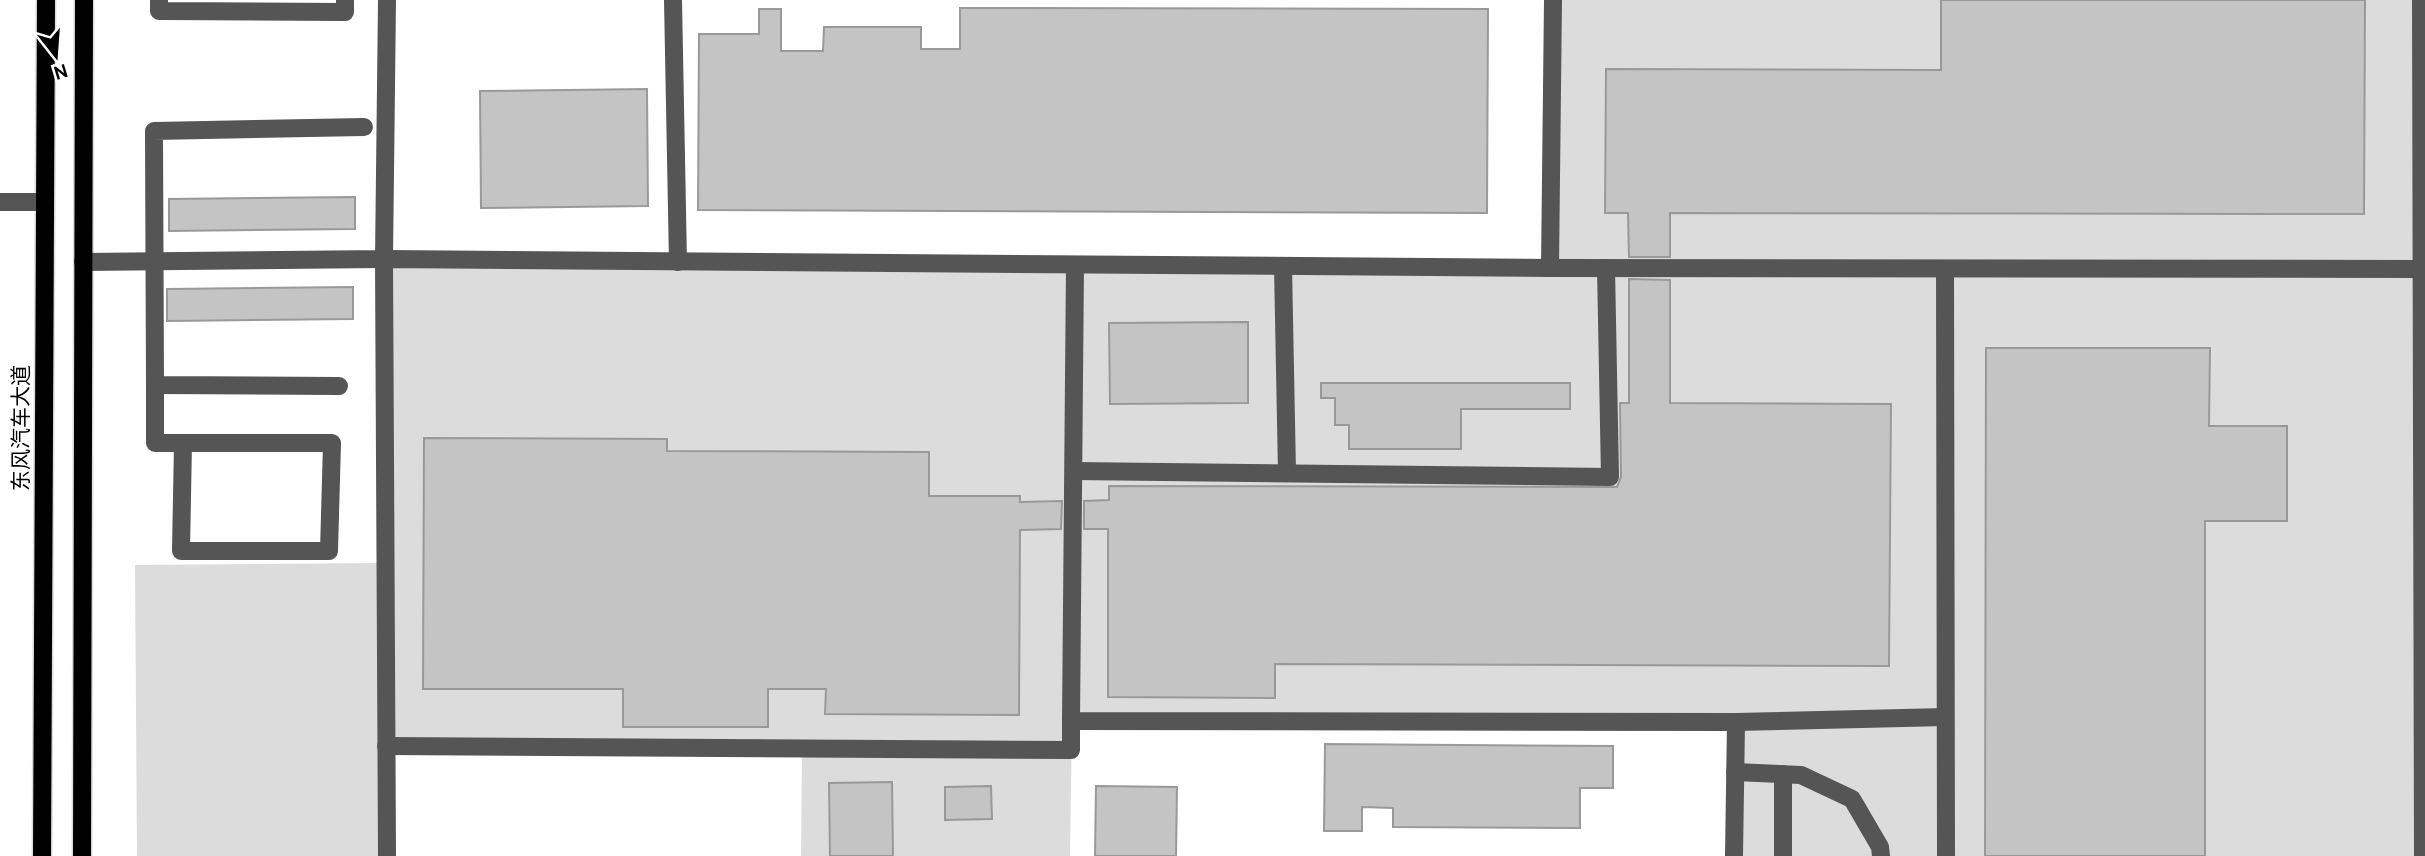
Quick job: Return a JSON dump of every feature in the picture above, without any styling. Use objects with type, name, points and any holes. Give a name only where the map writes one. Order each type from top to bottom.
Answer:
[{"type":"main road","name":"东风汽车大道","points":[[42,856],[46,0]]},
{"type":"main road","points":[[82,856],[84,0]]},
{"type":"lane","points":[[159,0],[159,11],[345,12],[345,0]]},
{"type":"lane","points":[[387,0],[384,260],[387,856]]},
{"type":"lane","points":[[673,0],[678,262]]},
{"type":"lane","points":[[1550,268],[1553,0]]},
{"type":"lane","points":[[2421,0],[2423,856]]},
{"type":"lane","points":[[183,443],[181,551],[329,551],[332,443],[183,443],[155,443],[154,131],[364,127]]},
{"type":"lane","points":[[0,202],[45,202]]},
{"type":"lane","points":[[83,262],[384,260],[1550,268],[2423,270]]},
{"type":"lane","points":[[386,746],[1071,750],[1075,265]]},
{"type":"lane","points":[[1283,266],[1287,473]]},
{"type":"lane","points":[[1074,471],[1609,477],[1606,268]]},
{"type":"lane","points":[[1945,269],[1946,856]]},
{"type":"lane","points":[[155,385],[339,386]]},
{"type":"lane","points":[[1072,721],[1736,722],[1945,716]]},
{"type":"lane","points":[[1734,856],[1736,722]]},
{"type":"lane","points":[[1735,772],[1801,775],[1852,799],[1880,847],[1881,856]]},
{"type":"lane","points":[[1783,774],[1783,856]]},
{"type":"shaded area","points":[[1553,0],[2421,0],[2423,856],[1734,856],[1736,723],[1072,721],[1070,856],[801,856],[802,749],[387,746],[387,856],[137,856],[135,565],[385,563],[384,259],[1549,268]]},
{"type":"building","points":[[1941,0],[2365,0],[2364,214],[1670,213],[1670,257],[1629,257],[1628,213],[1605,213],[1606,69],[1941,70]]},
{"type":"building","points":[[960,8],[1488,9],[1487,213],[698,210],[699,34],[759,34],[759,9],[781,9],[781,51],[823,51],[824,27],[921,27],[921,49],[960,49]]},
{"type":"building","points":[[647,89],[648,206],[481,208],[480,91]]},
{"type":"building","points":[[355,197],[355,229],[169,231],[169,199]]},
{"type":"building","points":[[1629,279],[1670,280],[1670,403],[1891,404],[1889,666],[1275,664],[1275,698],[1108,697],[1108,529],[1084,529],[1084,501],[1109,500],[1109,486],[1617,487],[1621,477],[1620,403],[1629,403]]},
{"type":"building","points":[[353,287],[353,319],[167,321],[167,289]]},
{"type":"building","points":[[1248,322],[1248,403],[1110,404],[1109,323]]},
{"type":"building","points":[[1986,348],[2210,348],[2209,426],[2287,426],[2287,521],[2205,521],[2205,856],[1985,856]]},
{"type":"building","points":[[1321,383],[1570,383],[1570,409],[1461,409],[1461,449],[1349,449],[1349,425],[1335,425],[1335,398],[1321,398]]},
{"type":"building","points":[[424,438],[667,439],[667,451],[929,452],[929,496],[1020,496],[1020,502],[1062,501],[1061,529],[1020,530],[1019,715],[825,714],[826,689],[768,689],[768,727],[623,727],[623,689],[423,689]]},
{"type":"building","points":[[1325,744],[1613,746],[1613,788],[1580,788],[1580,828],[1393,827],[1393,808],[1362,807],[1362,831],[1324,831]]},
{"type":"building","points":[[892,782],[893,856],[830,856],[829,783]]},
{"type":"building","points":[[991,786],[992,819],[945,820],[945,787]]},
{"type":"building","points":[[1096,786],[1177,787],[1176,856],[1095,856]]}]
